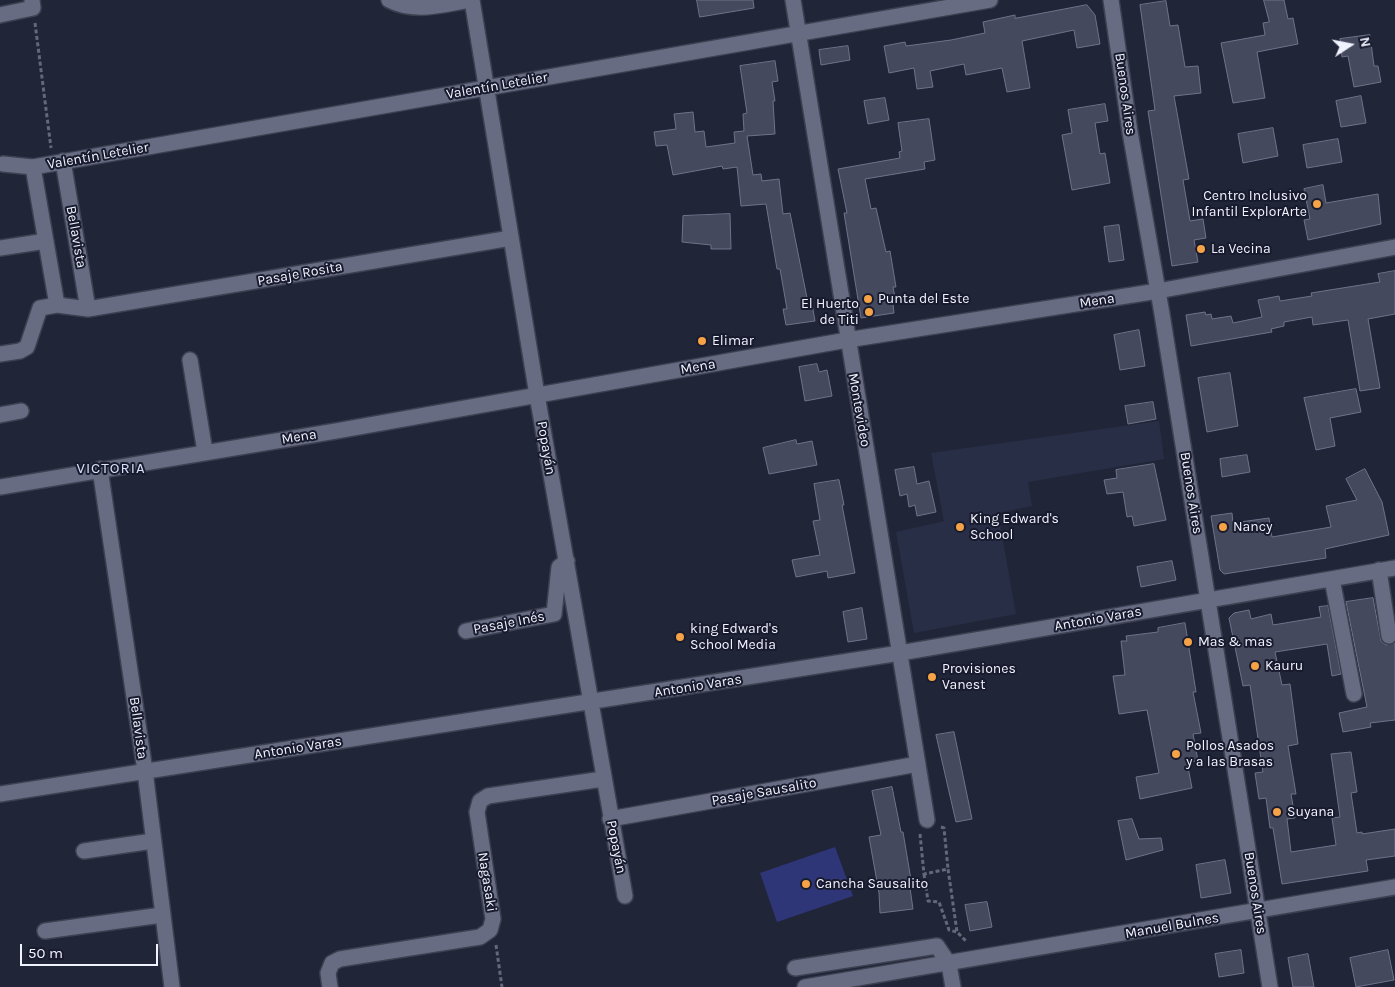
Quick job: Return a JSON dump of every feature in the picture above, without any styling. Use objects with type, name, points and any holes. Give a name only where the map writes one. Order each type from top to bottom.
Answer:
[{"type":"street","points":[[389,0],[398,5],[422,8],[472,0]]},
{"type":"street","name":"Popayán","points":[[472,0],[537,395],[625,896]]},
{"type":"street","name":"Montevideo","points":[[793,0],[847,340],[927,820]]},
{"type":"street","name":"Valentín Letelier","points":[[3,164],[33,167],[990,0]]},
{"type":"street","name":"Buenos Aires","points":[[1111,0],[1130,132],[1158,291],[1270,987]]},
{"type":"street","points":[[0,15],[33,4]]},
{"type":"street","name":"Bellavista","points":[[63,161],[88,309]]},
{"type":"street","points":[[33,167],[57,304]]},
{"type":"street","name":"Pasaje Rosita","points":[[88,309],[511,238]]},
{"type":"street","points":[[0,248],[46,241]]},
{"type":"street","name":"Mena","points":[[0,487],[847,340],[1158,291],[1395,247]]},
{"type":"street","points":[[0,354],[20,351],[27,347],[40,308],[57,304],[88,309]]},
{"type":"street","points":[[190,360],[205,452]]},
{"type":"street","points":[[0,415],[21,411]]},
{"type":"street","name":"Bellavista","points":[[100,469],[144,772],[172,987]]},
{"type":"street","name":"Pasaje Inés","points":[[466,631],[554,614],[559,567],[567,561]]},
{"type":"street","name":"Antonio Varas","points":[[0,794],[591,703],[900,653],[1395,568]]},
{"type":"street","points":[[1379,570],[1389,636]]},
{"type":"street","points":[[1332,579],[1354,694]]},
{"type":"street","name":"Pasaje Sausalito","points":[[610,819],[918,764]]},
{"type":"street","name":"Nagasaki","points":[[330,987],[328,973],[332,963],[340,959],[480,937],[490,930],[493,919],[477,812],[480,801],[488,796],[603,779]]},
{"type":"street","points":[[84,850],[153,841]]},
{"type":"street","name":"Manuel Bulnes","points":[[805,987],[1395,888]]},
{"type":"street","points":[[45,931],[162,915]]},
{"type":"street","points":[[795,968],[937,946],[949,964],[953,987]]},
{"type":"path","points":[[33,4],[50,147],[63,161]]},
{"type":"path","points":[[957,932],[944,828],[927,820],[919,835],[928,901],[939,902],[949,930],[957,932],[967,942],[971,960]]},
{"type":"path","points":[[924,874],[948,869]]},
{"type":"path","points":[[493,919],[502,987]]},
{"type":"shaded area","name":"King Edward's School","points":[[1159,421],[1164,459],[1028,482],[1032,506],[998,513],[1016,614],[914,633],[896,532],[944,521],[931,453]]},
{"type":"shaded area","name":"Cancha Sausalito","points":[[835,847],[853,896],[777,922],[760,873]]},
{"type":"building","points":[[697,0],[753,0],[754,8],[700,17]]},
{"type":"building","points":[[1264,0],[1284,0],[1288,19],[1293,18],[1298,44],[1257,52],[1265,98],[1233,103],[1221,43],[1265,35],[1263,23],[1269,22]]},
{"type":"building","points":[[1166,1],[1170,26],[1178,25],[1185,67],[1198,66],[1201,93],[1174,96],[1189,179],[1183,180],[1190,221],[1203,219],[1206,238],[1194,240],[1198,262],[1172,266],[1148,111],[1155,110],[1140,5]]},
{"type":"building","points":[[1087,5],[1095,15],[1100,44],[1077,48],[1074,30],[1022,41],[1030,88],[1007,92],[1002,68],[966,75],[964,64],[930,71],[933,87],[917,89],[914,68],[889,73],[884,46],[905,42],[906,46],[951,40],[985,33],[983,22],[1015,15],[1015,18]]},
{"type":"building","points":[[1370,35],[1374,66],[1378,66],[1381,82],[1354,87],[1348,56],[1342,57],[1340,39]]},
{"type":"building","points":[[848,46],[850,60],[821,65],[819,50]]},
{"type":"building","points":[[775,61],[778,81],[772,82],[775,101],[773,101],[775,134],[747,136],[753,175],[761,174],[762,181],[779,179],[783,214],[790,213],[807,298],[811,298],[815,321],[786,325],[783,309],[787,309],[780,269],[777,269],[766,204],[741,206],[737,167],[723,169],[722,166],[673,175],[667,145],[656,146],[654,132],[676,129],[674,114],[693,112],[695,132],[704,131],[706,147],[735,143],[734,132],[744,131],[743,114],[747,113],[740,66]]},
{"type":"building","points":[[1361,96],[1366,123],[1341,127],[1336,101]]},
{"type":"building","points":[[885,98],[889,120],[868,124],[864,101]]},
{"type":"building","points":[[1105,104],[1108,121],[1095,123],[1100,154],[1105,153],[1110,183],[1072,190],[1062,135],[1072,133],[1068,110]]},
{"type":"building","points":[[929,119],[935,160],[924,162],[925,169],[865,179],[871,209],[876,208],[886,252],[890,251],[896,287],[893,287],[896,303],[893,304],[894,313],[861,318],[844,213],[847,213],[838,169],[900,158],[899,152],[902,151],[898,123]]},
{"type":"building","points":[[1273,128],[1278,156],[1243,163],[1238,134]]},
{"type":"building","points":[[1338,139],[1342,162],[1307,168],[1303,145]]},
{"type":"building","points":[[1323,185],[1326,203],[1378,194],[1381,224],[1308,240],[1304,220],[1310,219],[1304,189]]},
{"type":"building","points":[[730,214],[731,249],[711,249],[711,245],[682,242],[683,216]]},
{"type":"building","points":[[1119,225],[1124,260],[1109,262],[1104,227]]},
{"type":"building","points":[[1395,271],[1395,314],[1368,319],[1380,388],[1360,391],[1348,320],[1313,325],[1312,317],[1284,322],[1284,326],[1271,329],[1272,332],[1191,346],[1186,315],[1205,312],[1206,315],[1211,314],[1212,319],[1231,316],[1233,323],[1262,317],[1258,300],[1279,296],[1280,301],[1312,296],[1311,293],[1380,282],[1378,274]]},
{"type":"building","points":[[1139,330],[1145,366],[1120,370],[1114,335]]},
{"type":"building","points":[[817,364],[819,372],[827,370],[832,396],[805,401],[799,367]]},
{"type":"building","points":[[1230,373],[1238,426],[1207,432],[1198,378]]},
{"type":"building","points":[[1356,389],[1361,412],[1330,418],[1335,446],[1316,450],[1304,398]]},
{"type":"building","points":[[1153,402],[1156,419],[1128,424],[1125,406]]},
{"type":"building","points":[[796,440],[797,444],[812,441],[817,465],[769,474],[763,448]]},
{"type":"building","points":[[1247,455],[1250,472],[1222,477],[1220,459]]},
{"type":"building","points":[[1154,464],[1166,520],[1134,526],[1132,516],[1127,517],[1123,492],[1107,494],[1104,480],[1117,478],[1116,470]]},
{"type":"building","points":[[914,467],[917,484],[929,481],[936,512],[917,516],[915,505],[909,507],[907,494],[900,496],[895,470]]},
{"type":"building","points":[[1365,469],[1382,502],[1389,535],[1325,549],[1326,558],[1224,574],[1220,570],[1211,516],[1232,513],[1233,523],[1269,518],[1272,537],[1331,527],[1326,506],[1357,500],[1346,479]]},
{"type":"building","points":[[839,480],[855,573],[828,578],[827,571],[796,577],[792,560],[820,555],[813,521],[820,520],[814,484]]},
{"type":"building","points":[[1172,561],[1176,580],[1141,587],[1137,567]]},
{"type":"building","points":[[1373,598],[1381,641],[1386,645],[1395,643],[1395,720],[1370,723],[1371,727],[1343,732],[1339,713],[1367,707],[1346,602]]},
{"type":"building","points":[[1328,606],[1341,674],[1332,676],[1327,644],[1275,652],[1282,685],[1290,684],[1298,744],[1288,746],[1296,794],[1291,794],[1295,818],[1287,819],[1291,852],[1336,845],[1332,818],[1340,817],[1331,754],[1351,752],[1357,792],[1351,793],[1357,833],[1362,832],[1362,834],[1395,829],[1395,856],[1366,860],[1368,871],[1282,884],[1273,828],[1270,828],[1266,798],[1259,799],[1255,773],[1263,772],[1250,685],[1243,686],[1229,618],[1234,613],[1249,610],[1251,619],[1271,614],[1273,625],[1321,617],[1319,607]]},
{"type":"building","points":[[862,608],[867,639],[848,642],[843,612]]},
{"type":"building","points":[[1185,623],[1196,692],[1193,692],[1201,733],[1193,734],[1198,761],[1187,762],[1192,788],[1140,799],[1136,777],[1159,773],[1147,710],[1119,714],[1113,676],[1125,675],[1121,641],[1127,641],[1126,636],[1158,632],[1158,628]]},
{"type":"building","points":[[954,732],[972,819],[956,822],[936,735]]},
{"type":"building","points":[[892,787],[901,832],[903,832],[911,880],[909,881],[913,909],[880,913],[879,893],[869,837],[881,835],[872,791]]},
{"type":"building","points":[[1132,819],[1139,839],[1161,838],[1163,850],[1126,860],[1118,821]]},
{"type":"building","points":[[1225,860],[1231,893],[1201,898],[1196,865]]},
{"type":"building","points":[[987,902],[992,927],[970,931],[965,905]]},
{"type":"building","points":[[1241,950],[1244,973],[1219,977],[1215,954]]},
{"type":"building","points":[[1388,950],[1394,980],[1356,987],[1350,958]]},
{"type":"building","points":[[1308,954],[1314,987],[1293,987],[1288,958]]},
{"type":"place","name":"Centro Inclusivo Infantil ExplorArte","points":[[1317,204]]},
{"type":"place","name":"La Vecina","points":[[1201,249]]},
{"type":"place","name":"Punta del Este","points":[[868,299]]},
{"type":"place","name":"El Huerto de Titi","points":[[869,312]]},
{"type":"place","name":"Elimar","points":[[702,341]]},
{"type":"place","name":"King Edward's School","points":[[960,527]]},
{"type":"place","name":"Nancy","points":[[1223,527]]},
{"type":"place","name":"king Edward's School Media","points":[[680,637]]},
{"type":"place","name":"Mas & mas","points":[[1188,642]]},
{"type":"place","name":"Kauru","points":[[1255,666]]},
{"type":"place","name":"Provisiones Vanest","points":[[932,677]]},
{"type":"place","name":"Pollos Asados y a las Brasas","points":[[1176,754]]},
{"type":"place","name":"Suyana","points":[[1277,812]]},
{"type":"place","name":"Cancha Sausalito","points":[[806,884]]},
{"type":"district","name":"VICTORIA","points":[[111,469]]}]
